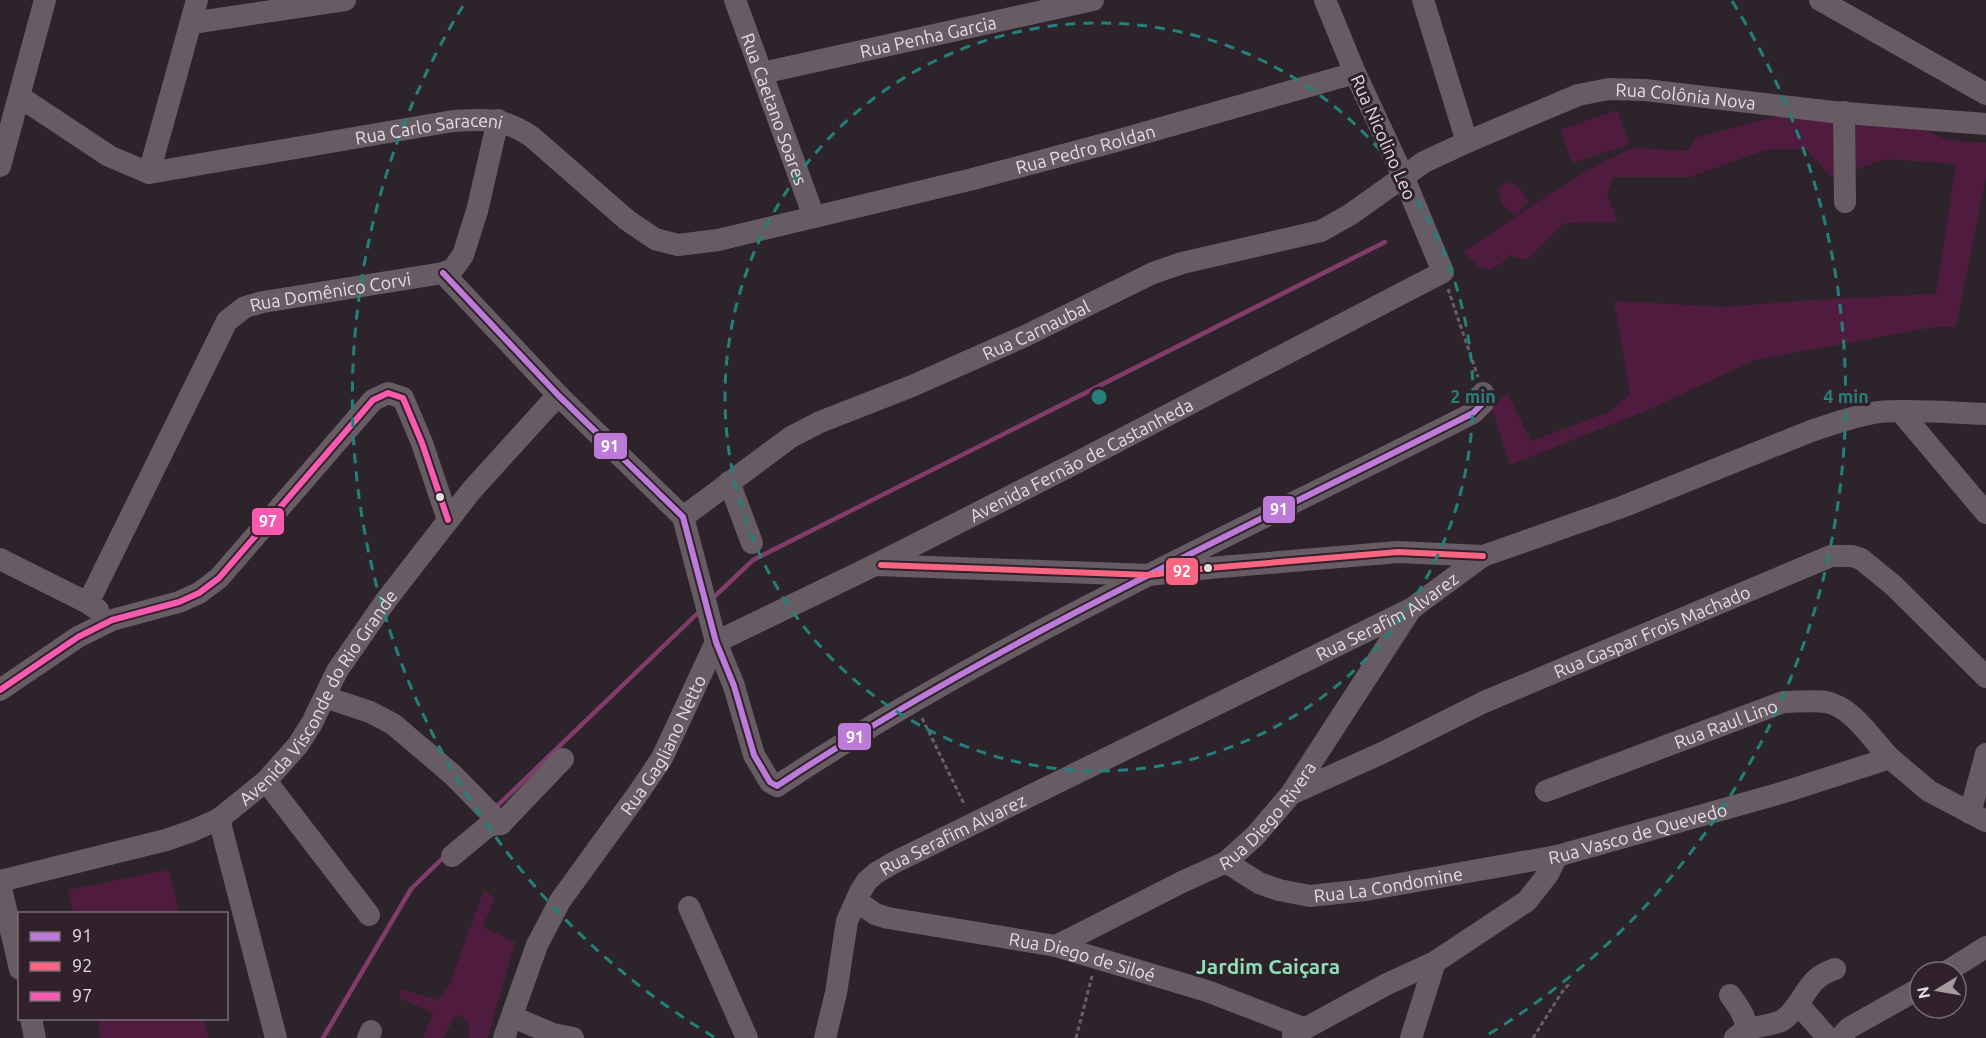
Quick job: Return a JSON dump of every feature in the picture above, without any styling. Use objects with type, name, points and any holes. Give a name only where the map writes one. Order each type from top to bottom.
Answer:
[{"type":"street","points":[[0,166],[45,0]]},
{"type":"street","points":[[20,97],[109,156],[149,173],[197,0]]},
{"type":"street","points":[[192,23],[345,0]]},
{"type":"street","name":"Rua Caetano Soares","points":[[735,0],[814,217]]},
{"type":"street","name":"Rua Penha Garcia","points":[[762,73],[1093,0]]},
{"type":"street","name":"Rua Nicolino Leo","points":[[1325,0],[1354,73],[1443,272]]},
{"type":"street","points":[[1423,0],[1467,142]]},
{"type":"street","points":[[1820,0],[1986,94]]},
{"type":"street","name":"Rua Pedro Roldan","points":[[814,217],[995,173],[1354,73]]},
{"type":"street","name":"Rua Colônia Nova","points":[[1402,176],[1424,162],[1467,142],[1578,95],[1609,89],[1645,90],[1844,112],[1986,124]]},
{"type":"street","points":[[1844,112],[1845,202]]},
{"type":"street","points":[[498,120],[477,211],[464,255],[453,269],[443,273],[558,395],[683,517],[716,642],[734,686],[754,755],[770,782],[777,786],[841,744],[914,701],[1149,575],[1473,412],[1483,403],[1483,393]]},
{"type":"street","name":"Rua Carlo Saraceni","points":[[149,173],[453,121],[498,120],[532,137],[627,220],[654,239],[666,244],[678,245],[718,240],[814,217]]},
{"type":"street","name":"Rua Carnaubal","points":[[683,517],[791,437],[820,422],[943,373],[1163,270],[1182,263],[1308,236],[1321,231],[1351,214],[1402,176]]},
{"type":"street","name":"Avenida Fernão de Castanheda","points":[[716,642],[875,565],[1443,272]]},
{"type":"street","name":"Rua Domênico Corvi","points":[[88,603],[223,326],[234,314],[262,302],[443,273]]},
{"type":"street","points":[[0,690],[78,637],[112,620],[179,602],[199,593],[219,578],[373,400],[381,395],[395,394],[403,398],[422,443],[448,520]]},
{"type":"street","name":"Avenida Visconde do Rio Grande","points":[[0,882],[166,840],[192,831],[219,819],[266,781],[298,745],[337,671],[353,646],[448,520],[471,491],[558,395]]},
{"type":"street","points":[[1900,411],[1986,513]]},
{"type":"street","name":"Rua Serafim Alvarez","points":[[825,1038],[836,993],[847,921],[860,892],[876,873],[1411,609],[1483,556],[1612,511],[1811,431],[1856,417],[1877,412],[1900,411],[1986,414]]},
{"type":"street","points":[[729,482],[752,543]]},
{"type":"street","points":[[875,565],[1149,575],[1398,552],[1483,556]]},
{"type":"street","name":"Rua Gaspar Frois Machado","points":[[1291,794],[1382,753],[1484,702],[1831,556],[1852,556],[1861,559],[1893,585],[1986,677]]},
{"type":"street","points":[[0,559],[88,603],[112,620]]},
{"type":"street","name":"Rua Diego Rivera","points":[[1056,946],[1226,862],[1255,836],[1291,794],[1411,609]]},
{"type":"street","name":"Rua Gagliano Netto","points":[[504,1038],[537,945],[560,901],[662,758],[716,642]]},
{"type":"street","points":[[325,697],[370,712],[393,724],[453,775],[501,824]]},
{"type":"street","name":"Rua Raul Lino","points":[[1546,791],[1783,702],[1828,703],[1842,709],[1857,721],[1890,758]]},
{"type":"street","points":[[1890,758],[1929,791],[1978,817],[1986,754]]},
{"type":"street","name":"Rua Vasco de Quevedo","points":[[1296,1033],[1387,984],[1435,962],[1527,901],[1548,874],[1557,856],[1780,793],[1890,758]]},
{"type":"street","points":[[452,856],[488,826],[501,824],[563,759]]},
{"type":"street","points":[[266,781],[369,915]]},
{"type":"street","points":[[219,819],[276,1038]]},
{"type":"street","name":"Rua La Condomine","points":[[1226,862],[1259,883],[1279,890],[1310,896],[1366,890],[1557,856]]},
{"type":"street","points":[[0,882],[18,960]]},
{"type":"street","name":"Rua Diego de Siloé","points":[[857,901],[875,914],[1056,946],[1207,991],[1296,1033]]},
{"type":"street","points":[[689,907],[747,1038]]},
{"type":"street","points":[[1965,960],[1986,947]]},
{"type":"street","points":[[1411,1038],[1435,962]]},
{"type":"street","points":[[1740,1034],[1787,1018],[1814,980],[1822,973],[1835,969]]},
{"type":"street","points":[[1839,1038],[1849,1028],[1908,994]]},
{"type":"street","points":[[1730,996],[1746,1021],[1740,1034]]},
{"type":"street","points":[[1798,1004],[1828,1038]]},
{"type":"street","points":[[513,1017],[560,1037]]},
{"type":"street","points":[[31,1020],[35,1038]]},
{"type":"path","points":[[1443,272],[1483,393]]},
{"type":"path","points":[[914,701],[973,824]]},
{"type":"path","points":[[1076,1038],[1097,959]]},
{"type":"path","points":[[1533,1038],[1562,992],[1571,982]]},
{"type":"shaded area","points":[[1617,110],[1629,144],[1572,163],[1560,130]]},
{"type":"shaded area","points":[[1788,113],[1924,128],[1946,139],[1986,143],[1986,177],[1956,327],[1934,327],[1755,360],[1648,410],[1510,465],[1491,406],[1508,394],[1531,441],[1609,412],[1630,394],[1614,301],[1726,307],[1809,300],[1936,294],[1956,164],[1886,159],[1832,178],[1806,149],[1768,149],[1690,177],[1614,177],[1607,194],[1618,222],[1564,223],[1528,259],[1509,255],[1502,263],[1490,270],[1478,266],[1464,252],[1546,196],[1602,162],[1633,148],[1689,151],[1695,138]]},
{"type":"shaded area","points":[[1509,182],[1520,188],[1528,201],[1517,215],[1506,208],[1499,193],[1498,188]]},
{"type":"shaded area","points":[[169,870],[179,912],[73,912],[68,890]]},
{"type":"shaded area","points":[[484,890],[495,898],[483,927],[515,942],[488,1038],[469,1038],[469,1022],[457,1014],[442,1038],[423,1038],[433,1013],[399,998],[401,989],[438,1000],[449,986]]},
{"type":"shaded area","points":[[97,1020],[204,1020],[208,1038],[101,1038]]},
{"type":"waterway","points":[[713,598],[753,560],[1385,242]]},
{"type":"waterway","points":[[495,808],[701,610]]},
{"type":"waterway","points":[[323,1038],[411,889],[445,856]]},
{"type":"transit line","name":"91","points":[[443,273],[558,395],[683,517],[716,642],[734,686],[754,755],[770,782],[777,786],[860,733],[1032,636],[1473,413],[1483,403],[1483,393]]},
{"type":"transit line","name":"97","points":[[0,690],[78,637],[112,620],[179,602],[199,593],[219,578],[373,400],[388,393],[403,398],[422,443],[448,520]]},
{"type":"transit line","name":"92","points":[[881,565],[1149,575],[1398,552],[1483,556]]},
{"type":"district","name":"Jardim Caiçara","points":[[1268,966]]}]
